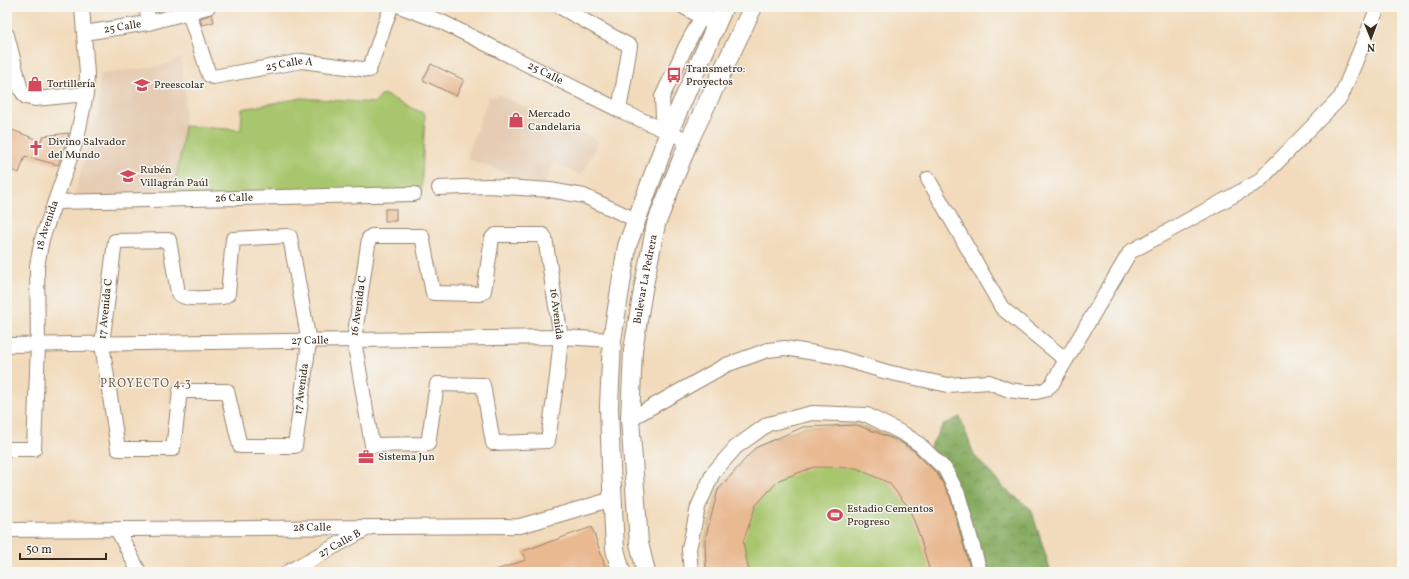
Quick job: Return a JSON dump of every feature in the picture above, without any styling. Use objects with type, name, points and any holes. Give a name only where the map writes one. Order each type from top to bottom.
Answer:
[{"type":"main road","name":"Bulevar La Pedrera","points":[[621,572],[616,549],[609,406],[612,340],[627,246],[669,132],[708,16],[724,7]]},
{"type":"main road","name":"Bulevar La Pedrera","points":[[646,572],[639,543],[630,419],[633,350],[643,290],[656,224],[689,141],[753,7]]},
{"type":"street","name":"18 Avenida","points":[[7,449],[34,449],[38,345],[37,266],[42,239],[77,138],[86,94],[87,74],[82,7]]},
{"type":"street","points":[[147,7],[148,22]]},
{"type":"street","name":"25 Calle","points":[[84,33],[148,22],[189,13],[208,7]]},
{"type":"street","name":"25 Calle A","points":[[189,13],[209,75],[211,76],[302,61],[369,70],[391,7]]},
{"type":"street","name":"25 Calle","points":[[402,7],[442,22],[619,110],[689,141]]},
{"type":"street","points":[[560,7],[629,45],[630,47],[619,110]]},
{"type":"street","points":[[684,7],[708,16]]},
{"type":"street","points":[[630,419],[726,365],[768,350],[785,348],[833,356],[887,372],[948,385],[989,382],[1008,390],[1036,392],[1045,390],[1052,384],[1130,252],[1258,182],[1341,97],[1378,7]]},
{"type":"street","points":[[7,35],[21,90],[26,97],[35,99],[86,94]]},
{"type":"street","points":[[928,179],[1002,308],[1066,360]]},
{"type":"street","points":[[439,188],[488,186],[550,190],[584,196],[636,220]]},
{"type":"street","name":"26 Calle","points":[[55,202],[414,194]]},
{"type":"street","name":"16 Avenida","points":[[482,293],[484,291],[492,237],[496,235],[543,236],[545,238],[561,337],[548,441],[493,443]]},
{"type":"street","name":"16 Avenida C","points":[[482,293],[433,293],[422,236],[372,236],[369,238],[354,340],[372,445],[428,444],[437,384],[483,385],[493,443]]},
{"type":"street","name":"17 Avenida","points":[[173,449],[180,391],[227,391],[240,446],[295,446],[309,342],[290,237],[234,239],[228,294],[224,297],[186,298],[178,294]]},
{"type":"street","name":"17 Avenida C","points":[[173,449],[118,449],[102,344],[114,243],[116,241],[169,240],[178,294]]},
{"type":"street","name":"27 Calle","points":[[7,345],[309,342],[561,337],[612,340]]},
{"type":"street","points":[[691,572],[688,549],[698,507],[713,473],[736,447],[768,424],[812,413],[867,415],[904,434],[919,444],[945,469],[958,494],[980,572]]},
{"type":"street","name":"28 Calle","points":[[7,530],[520,526],[613,499]]},
{"type":"street","name":"27 Calle B","points":[[288,572],[370,527]]},
{"type":"street","points":[[116,529],[139,572]]},
{"type":"shaded area","name":"Rubén Villagrán Paúl","points":[[181,58],[185,96],[184,126],[181,152],[171,203],[72,203],[99,111],[100,74],[161,66]]},
{"type":"shaded area","name":"Mercado Candelaria","points":[[497,94],[599,141],[581,175],[553,163],[544,187],[468,159],[468,153],[489,96],[494,98]]},
{"type":"green space","points":[[383,94],[425,114],[421,198],[171,203],[181,152],[184,126],[241,130],[242,109],[301,98],[375,103]]},
{"type":"green space","points":[[960,417],[974,455],[1005,489],[1031,509],[1051,572],[974,572],[924,457],[943,425]]},
{"type":"green space","name":"Estadio Cementos Progreso","points":[[857,425],[894,438],[924,457],[951,491],[974,572],[706,572],[705,540],[718,490],[755,448],[803,427]]},
{"type":"building","points":[[212,14],[214,22],[202,25],[200,18]]},
{"type":"building","points":[[431,64],[464,80],[456,96],[423,80]]},
{"type":"building","name":"Divino Salvador del Mundo","points":[[7,128],[41,141],[43,136],[69,133],[58,165],[25,156],[19,173],[7,168]]},
{"type":"building","points":[[385,209],[396,209],[396,221],[385,221]]},
{"type":"building","points":[[857,425],[897,440],[914,451],[938,475],[950,497],[971,572],[930,572],[920,537],[909,508],[889,483],[856,468],[814,467],[779,480],[756,505],[743,542],[749,572],[706,572],[705,540],[718,490],[755,448],[803,427]]},
{"type":"building","points":[[592,527],[607,572],[496,572],[496,570],[526,560],[523,551]]},
{"type":"place","name":"Transmetro: Proyectos","points":[[674,75]]},
{"type":"place","name":"Tortillería","points":[[35,84]]},
{"type":"place","name":"Preescolar","points":[[142,85]]},
{"type":"place","name":"Mercado Candelaria","points":[[516,120]]},
{"type":"place","name":"Divino Salvador del Mundo","points":[[36,148]]},
{"type":"place","name":"Rubén Villagrán Paúl","points":[[128,176]]},
{"type":"place","name":"Sistema Jun","points":[[366,457]]},
{"type":"place","name":"Estadio Cementos Progreso","points":[[835,515]]},
{"type":"district","name":"PROYECTO 4.3","points":[[146,384]]}]
